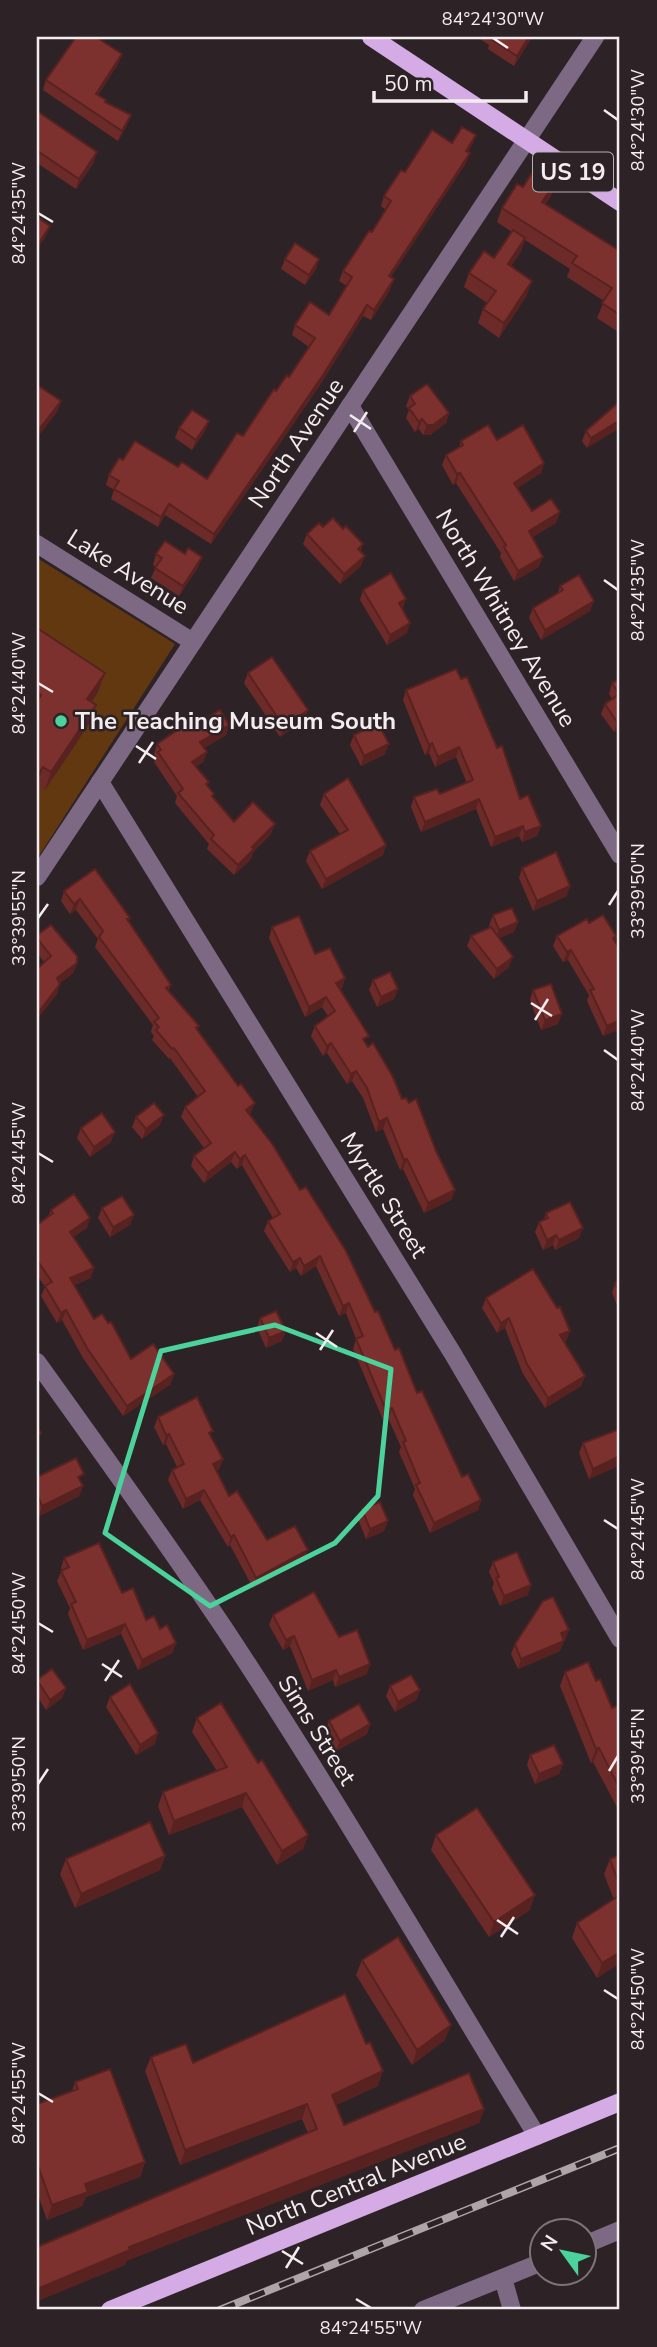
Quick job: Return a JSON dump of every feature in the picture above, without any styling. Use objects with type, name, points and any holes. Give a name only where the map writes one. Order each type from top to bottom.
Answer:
[{"type":"main road","name":"US 19","points":[[371,37],[620,202]]},
{"type":"main road","name":"North Central Avenue","points":[[110,2310],[620,2102]]},
{"type":"street","name":"North Avenue","points":[[37,877],[596,37]]},
{"type":"street","name":"North Whitney Avenue","points":[[350,406],[620,855]]},
{"type":"street","name":"Lake Avenue","points":[[37,544],[193,642]]},
{"type":"street","name":"Myrtle Street","points":[[100,782],[453,1354],[620,1639]]},
{"type":"street","name":"Sims Street","points":[[37,1362],[226,1631],[316,1773],[537,2136]]},
{"type":"street","points":[[598,2239],[620,2230]]},
{"type":"street","points":[[423,2310],[528,2267]]},
{"type":"street","points":[[503,2278],[512,2310]]},
{"type":"highlighted area","points":[[275,1325],[391,1369],[378,1496],[335,1543],[210,1606],[105,1533],[161,1351]]},
{"type":"shaded area","points":[[37,558],[175,644],[37,859]]},
{"type":"building","points":[[76,37],[96,37],[122,54],[96,94],[106,100],[105,102],[131,115],[122,131],[46,80]]},
{"type":"building","points":[[529,37],[517,56],[491,39]]},
{"type":"building","points":[[37,111],[97,152],[79,179],[39,152],[37,155]]},
{"type":"building","points":[[462,127],[476,135],[466,151],[470,153],[389,276],[394,279],[374,310],[367,305],[323,375],[214,534],[169,504],[161,517],[114,489],[119,481],[109,475],[119,458],[123,460],[135,441],[178,467],[182,462],[207,479],[237,433],[243,436],[274,389],[276,391],[287,375],[289,377],[315,338],[295,325],[310,302],[329,315],[352,277],[343,271],[391,201],[384,196],[401,170],[405,172],[432,130],[452,143]]},
{"type":"building","points":[[535,168],[556,181],[542,202],[620,251],[620,315],[602,303],[612,288],[572,263],[577,256],[502,208],[517,184],[523,187]]},
{"type":"building","points":[[37,217],[50,226],[37,246]]},
{"type":"building","points":[[513,230],[525,238],[508,264],[532,281],[504,323],[483,309],[496,291],[469,273],[484,251],[494,258]]},
{"type":"building","points":[[295,243],[319,259],[309,275],[285,259]]},
{"type":"building","points":[[427,384],[449,413],[433,425],[427,425],[422,419],[419,422],[409,408],[415,404],[410,396]]},
{"type":"building","points":[[37,385],[61,401],[37,432]]},
{"type":"building","points":[[620,401],[620,420],[591,438],[586,431]]},
{"type":"building","points":[[192,410],[209,421],[196,440],[179,428]]},
{"type":"building","points":[[488,425],[497,440],[523,425],[544,463],[514,483],[532,511],[551,499],[560,512],[529,531],[543,557],[518,571],[504,547],[506,545],[446,455],[463,445],[461,441]]},
{"type":"building","points":[[333,518],[343,529],[346,526],[363,544],[358,549],[365,556],[344,574],[307,534],[319,523],[323,527]]},
{"type":"building","points":[[165,541],[185,554],[188,548],[202,557],[183,586],[155,568],[162,558],[156,554]]},
{"type":"building","points":[[391,573],[406,599],[399,603],[410,623],[390,635],[363,590]]},
{"type":"building","points":[[579,575],[594,601],[545,630],[533,608],[563,590],[560,586]]},
{"type":"building","name":"The Teaching Museum South","points":[[37,628],[105,673],[87,699],[96,705],[51,772],[43,767],[37,776],[37,702],[41,695],[37,692]]},
{"type":"building","points":[[272,657],[308,710],[284,727],[248,673]]},
{"type":"building","points":[[456,669],[461,679],[467,677],[497,748],[502,746],[520,799],[528,795],[541,826],[525,832],[523,826],[495,837],[479,799],[425,822],[414,797],[437,789],[440,794],[473,780],[459,747],[438,757],[432,743],[429,745],[406,690]]},
{"type":"building","points":[[620,679],[620,720],[617,722],[605,704],[619,694],[612,683]]},
{"type":"building","points":[[220,710],[229,725],[200,742],[207,752],[192,762],[209,782],[206,784],[214,794],[212,796],[234,822],[253,802],[275,824],[238,865],[211,839],[214,835],[178,793],[183,789],[158,752],[161,750],[157,744],[188,723],[191,728]]},
{"type":"building","points":[[378,723],[389,744],[364,756],[354,735]]},
{"type":"building","points":[[348,778],[386,845],[326,879],[310,851],[348,830],[324,794]]},
{"type":"building","points":[[556,852],[570,886],[537,901],[522,868]]},
{"type":"building","points":[[95,869],[130,918],[127,919],[171,985],[166,988],[199,1026],[196,1028],[238,1086],[241,1084],[255,1103],[246,1110],[273,1145],[300,1190],[306,1187],[346,1251],[395,1350],[399,1348],[417,1393],[422,1391],[462,1477],[468,1474],[481,1500],[434,1523],[416,1485],[420,1483],[403,1442],[406,1441],[392,1408],[386,1410],[356,1339],[363,1336],[349,1303],[343,1306],[320,1256],[304,1266],[300,1258],[293,1262],[268,1221],[280,1214],[245,1155],[240,1159],[235,1152],[208,1173],[194,1156],[211,1143],[185,1107],[205,1091],[174,1048],[172,1049],[156,1030],[159,1027],[154,1022],[159,1018],[99,937],[103,931],[80,899],[74,904],[64,891]]},
{"type":"building","points":[[512,908],[518,922],[499,930],[493,915]]},
{"type":"building","points":[[603,915],[616,936],[613,938],[620,950],[620,1020],[607,1026],[590,990],[594,989],[571,950],[567,952],[557,936],[587,919],[589,923]]},
{"type":"building","points":[[299,916],[315,954],[330,948],[345,978],[336,983],[369,1036],[363,1039],[368,1047],[373,1043],[393,1077],[402,1099],[406,1098],[409,1103],[416,1099],[436,1151],[455,1190],[428,1203],[407,1159],[404,1160],[387,1118],[379,1122],[367,1088],[356,1071],[351,1074],[331,1043],[327,1046],[315,1026],[335,1011],[326,997],[309,1007],[272,927]]},
{"type":"building","points":[[51,925],[77,956],[77,963],[57,978],[60,984],[37,1014],[37,969],[51,956],[37,935]]},
{"type":"building","points":[[491,927],[513,957],[497,969],[471,936]]},
{"type":"building","points":[[390,972],[398,989],[381,997],[373,980]]},
{"type":"building","points":[[551,984],[562,1014],[545,1020],[533,990]]},
{"type":"building","points":[[154,1103],[164,1115],[146,1129],[136,1117]]},
{"type":"building","points":[[102,1113],[115,1132],[94,1147],[81,1128]]},
{"type":"building","points":[[74,1194],[90,1218],[70,1232],[94,1268],[70,1278],[94,1319],[102,1314],[108,1323],[111,1322],[131,1359],[153,1344],[174,1374],[127,1406],[87,1348],[66,1310],[61,1313],[45,1286],[52,1282],[37,1260],[37,1225],[53,1213],[51,1210]]},
{"type":"building","points":[[122,1196],[134,1215],[113,1227],[102,1208]]},
{"type":"building","points":[[570,1202],[583,1228],[559,1240],[556,1235],[547,1240],[539,1222],[548,1218],[546,1213]]},
{"type":"building","points":[[533,1269],[557,1308],[560,1307],[570,1331],[560,1335],[585,1376],[548,1398],[527,1364],[509,1318],[501,1323],[486,1298]]},
{"type":"building","points":[[620,1281],[620,1294],[615,1283]]},
{"type":"building","points":[[276,1311],[286,1331],[269,1338],[260,1318]]},
{"type":"building","points":[[197,1397],[213,1431],[209,1433],[223,1459],[213,1464],[229,1496],[237,1491],[267,1540],[295,1526],[308,1550],[256,1578],[234,1535],[231,1537],[204,1490],[186,1499],[172,1470],[184,1464],[158,1417]]},
{"type":"building","points":[[620,1429],[620,1456],[593,1469],[583,1443]]},
{"type":"building","points":[[76,1458],[84,1474],[78,1477],[83,1486],[42,1506],[37,1494],[37,1477]]},
{"type":"building","points":[[380,1502],[388,1521],[370,1529],[362,1509]]},
{"type":"building","points":[[99,1543],[122,1593],[133,1588],[146,1620],[154,1616],[160,1629],[167,1625],[176,1643],[142,1660],[125,1624],[87,1640],[71,1604],[76,1602],[61,1571],[69,1567],[64,1558]]},
{"type":"building","points":[[517,1552],[531,1585],[504,1596],[493,1562]]},
{"type":"building","points":[[314,1592],[339,1637],[357,1630],[370,1664],[339,1677],[336,1670],[312,1680],[294,1636],[286,1640],[273,1615]]},
{"type":"building","points":[[553,1597],[569,1630],[561,1633],[564,1641],[521,1659],[515,1644],[543,1601]]},
{"type":"building","points":[[588,1662],[596,1681],[600,1679],[612,1708],[620,1705],[620,1789],[599,1748],[596,1749],[565,1672]]},
{"type":"building","points":[[52,1669],[66,1688],[50,1700],[37,1680]]},
{"type":"building","points":[[411,1675],[420,1690],[398,1702],[390,1686]]},
{"type":"building","points":[[130,1684],[158,1733],[140,1745],[110,1697]]},
{"type":"building","points":[[221,1703],[258,1763],[262,1760],[308,1835],[282,1851],[246,1793],[174,1821],[163,1792],[227,1767],[197,1718]]},
{"type":"building","points":[[359,1704],[370,1724],[340,1741],[329,1721]]},
{"type":"building","points":[[554,1745],[563,1764],[539,1774],[530,1755]]},
{"type":"building","points":[[477,1808],[535,1895],[494,1922],[436,1835]]},
{"type":"building","points":[[150,1822],[165,1856],[81,1894],[66,1859]]},
{"type":"building","points":[[620,1855],[620,1887],[610,1859]]},
{"type":"building","points":[[620,1895],[620,1952],[602,1963],[577,1923]]},
{"type":"building","points":[[398,1937],[451,2025],[417,2050],[362,1960]]},
{"type":"building","points":[[345,1994],[366,2044],[370,2042],[383,2071],[332,2095],[344,2125],[469,2073],[484,2109],[129,2247],[130,2250],[37,2289],[37,2247],[317,2129],[307,2104],[185,2150],[151,2057],[186,2044],[193,2063]]},
{"type":"building","points":[[110,2069],[145,2162],[85,2184],[88,2192],[52,2205],[37,2163],[37,2104],[78,2089],[75,2082]]},
{"type":"railway","points":[[220,2310],[620,2148]]},
{"type":"place","name":"The Teaching Museum South","points":[[61,721]]}]
